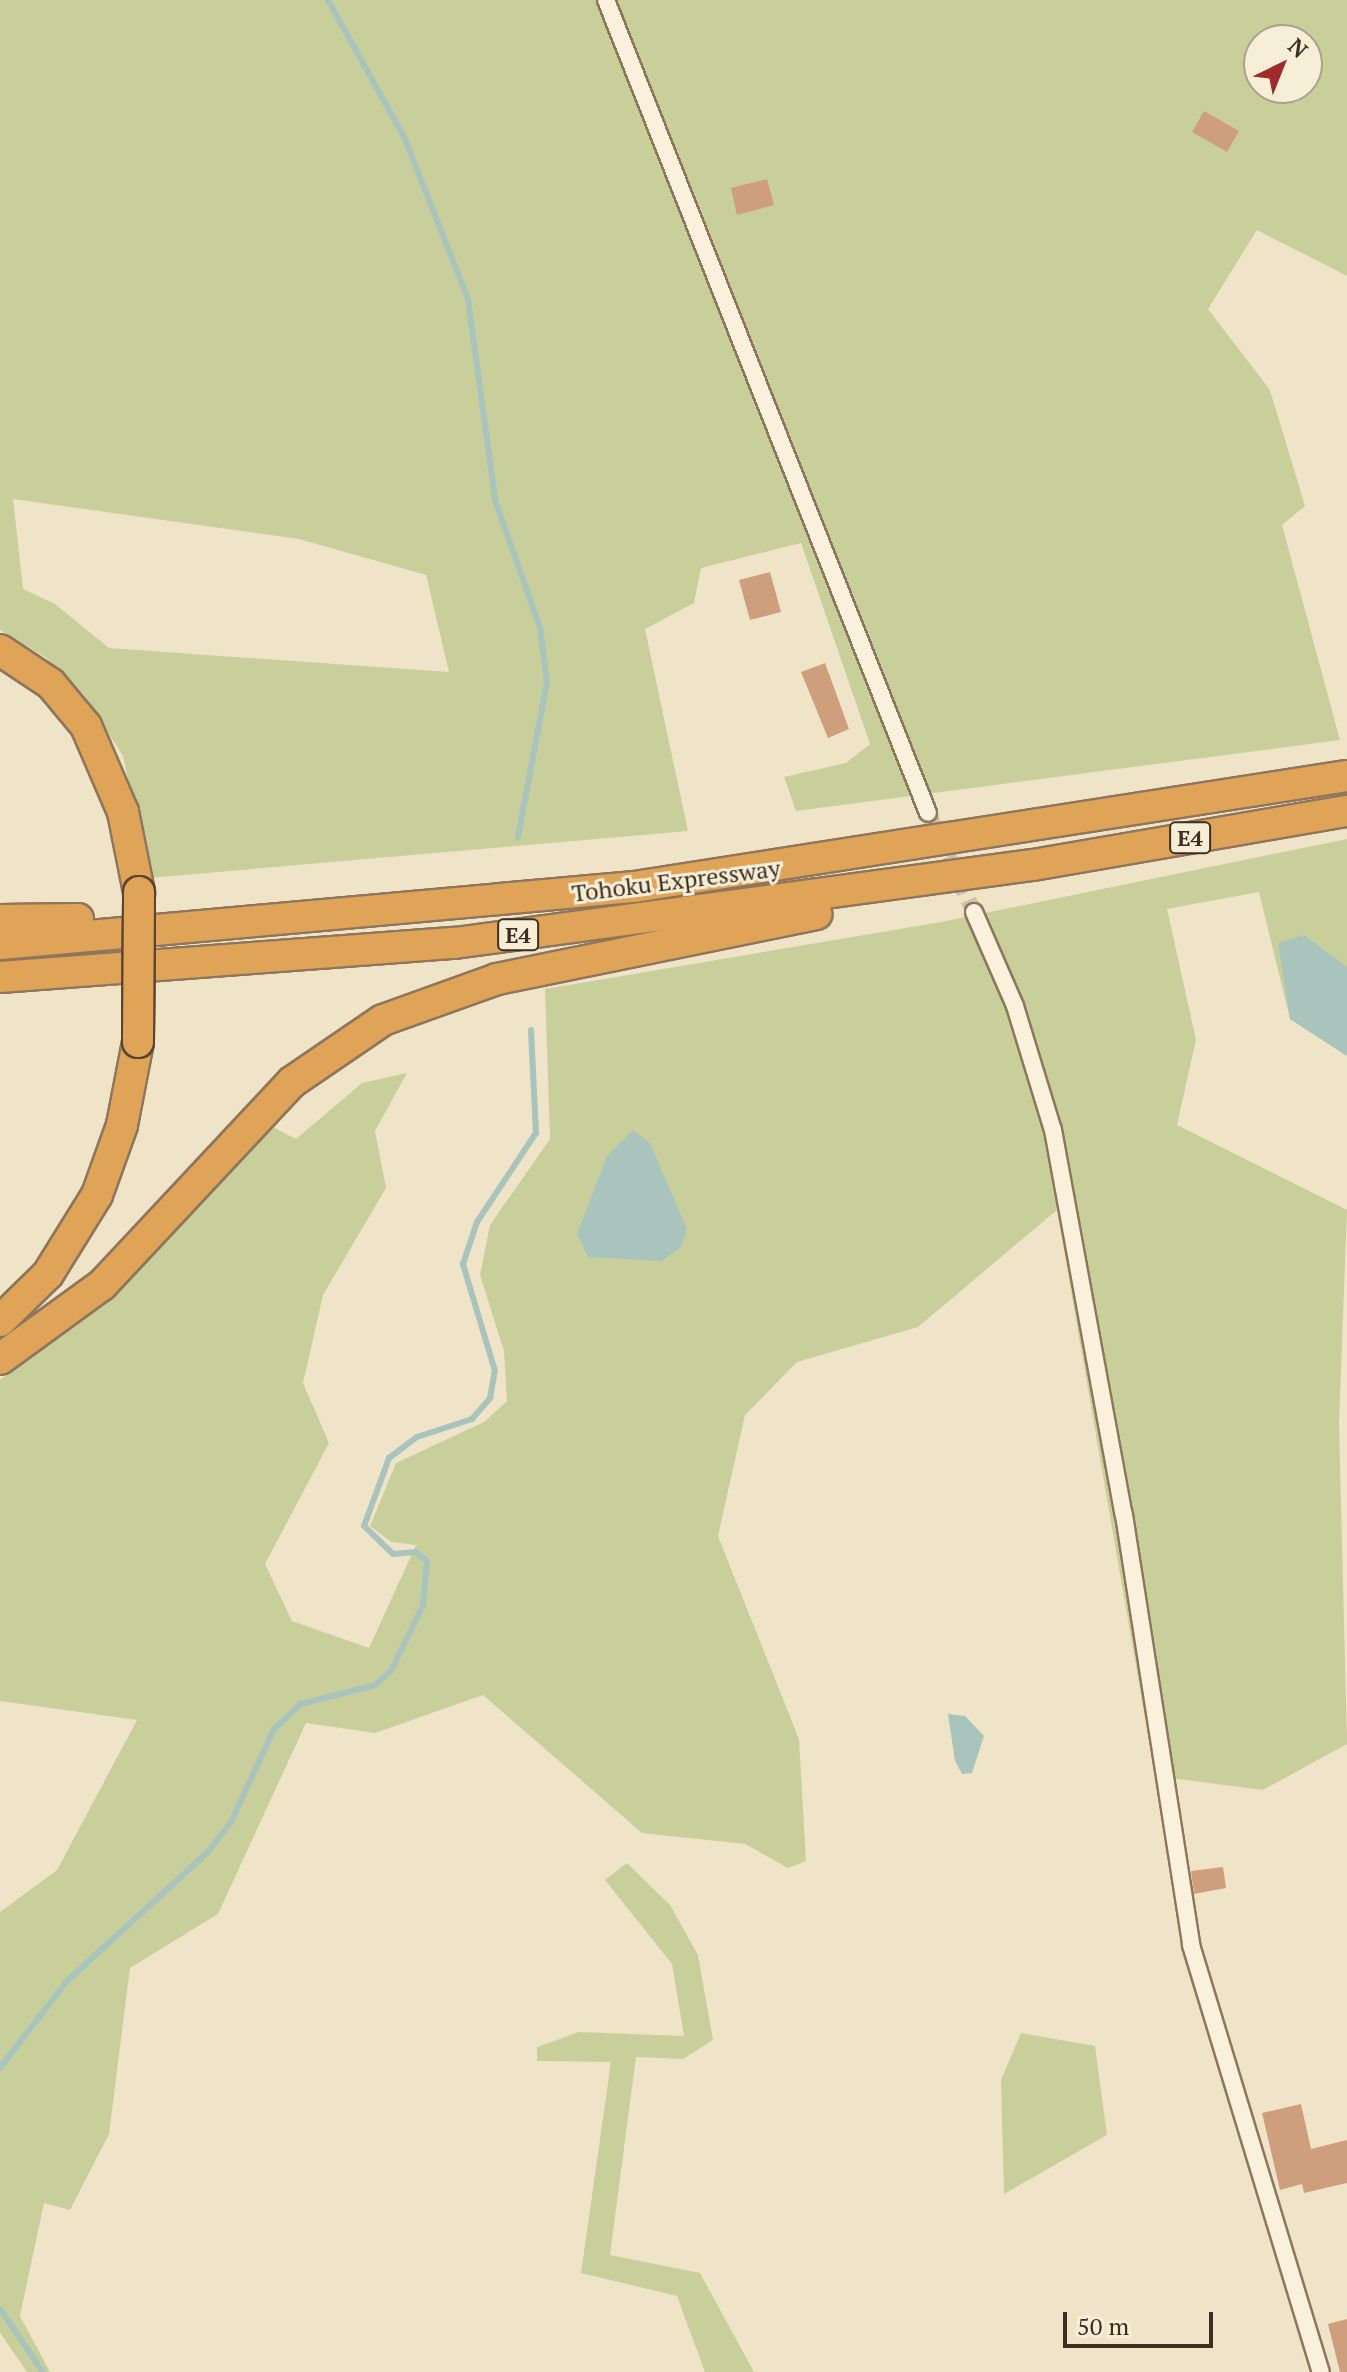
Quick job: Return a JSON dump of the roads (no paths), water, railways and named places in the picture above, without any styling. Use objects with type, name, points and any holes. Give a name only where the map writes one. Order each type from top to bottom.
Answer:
[{"type":"highway","points":[[0,650],[51,684],[86,726],[123,812],[129,893],[128,1043],[122,1125],[97,1195],[48,1274],[0,1321]]},
{"type":"highway","points":[[0,673],[45,706],[81,759],[104,814],[129,893]]},
{"type":"highway","name":"Tohoku Expressway","points":[[0,944],[451,908],[863,856],[1347,776]]},
{"type":"highway","name":"Tohoku Expressway","points":[[0,977],[455,943],[1033,865],[1347,811]]},
{"type":"highway","points":[[0,1359],[102,1285],[292,1082],[383,1020],[497,979],[1033,865]]},
{"type":"highway","points":[[0,920],[451,908]]},
{"type":"highway","points":[[0,1295],[70,1207],[128,1043]]},
{"type":"street","points":[[606,0],[928,813]]},
{"type":"street","points":[[974,912],[1015,1006],[1053,1130],[1124,1515],[1191,1945],[1321,2372]]},
{"type":"water","points":[[1304,935],[1347,967],[1347,1056],[1290,1019],[1278,943]]},
{"type":"water","points":[[633,1130],[650,1143],[687,1229],[681,1247],[662,1261],[588,1257],[577,1234],[607,1156]]},
{"type":"water","points":[[948,1714],[965,1716],[984,1736],[972,1773],[962,1774],[955,1761]]},
{"type":"waterway","points":[[328,0],[405,139],[468,299],[495,500],[540,628],[547,682],[518,837]]},
{"type":"waterway","points":[[0,2068],[66,1982],[207,1853],[231,1822],[274,1729],[301,1704],[375,1685],[391,1671],[423,1605],[427,1561],[415,1552],[393,1554],[364,1526],[389,1458],[417,1437],[472,1419],[490,1398],[495,1371],[463,1264],[477,1222],[536,1133],[531,1030]]},
{"type":"waterway","points":[[0,2309],[43,2372]]},
{"type":"tunnel","points":[[928,813],[974,912]]}]
